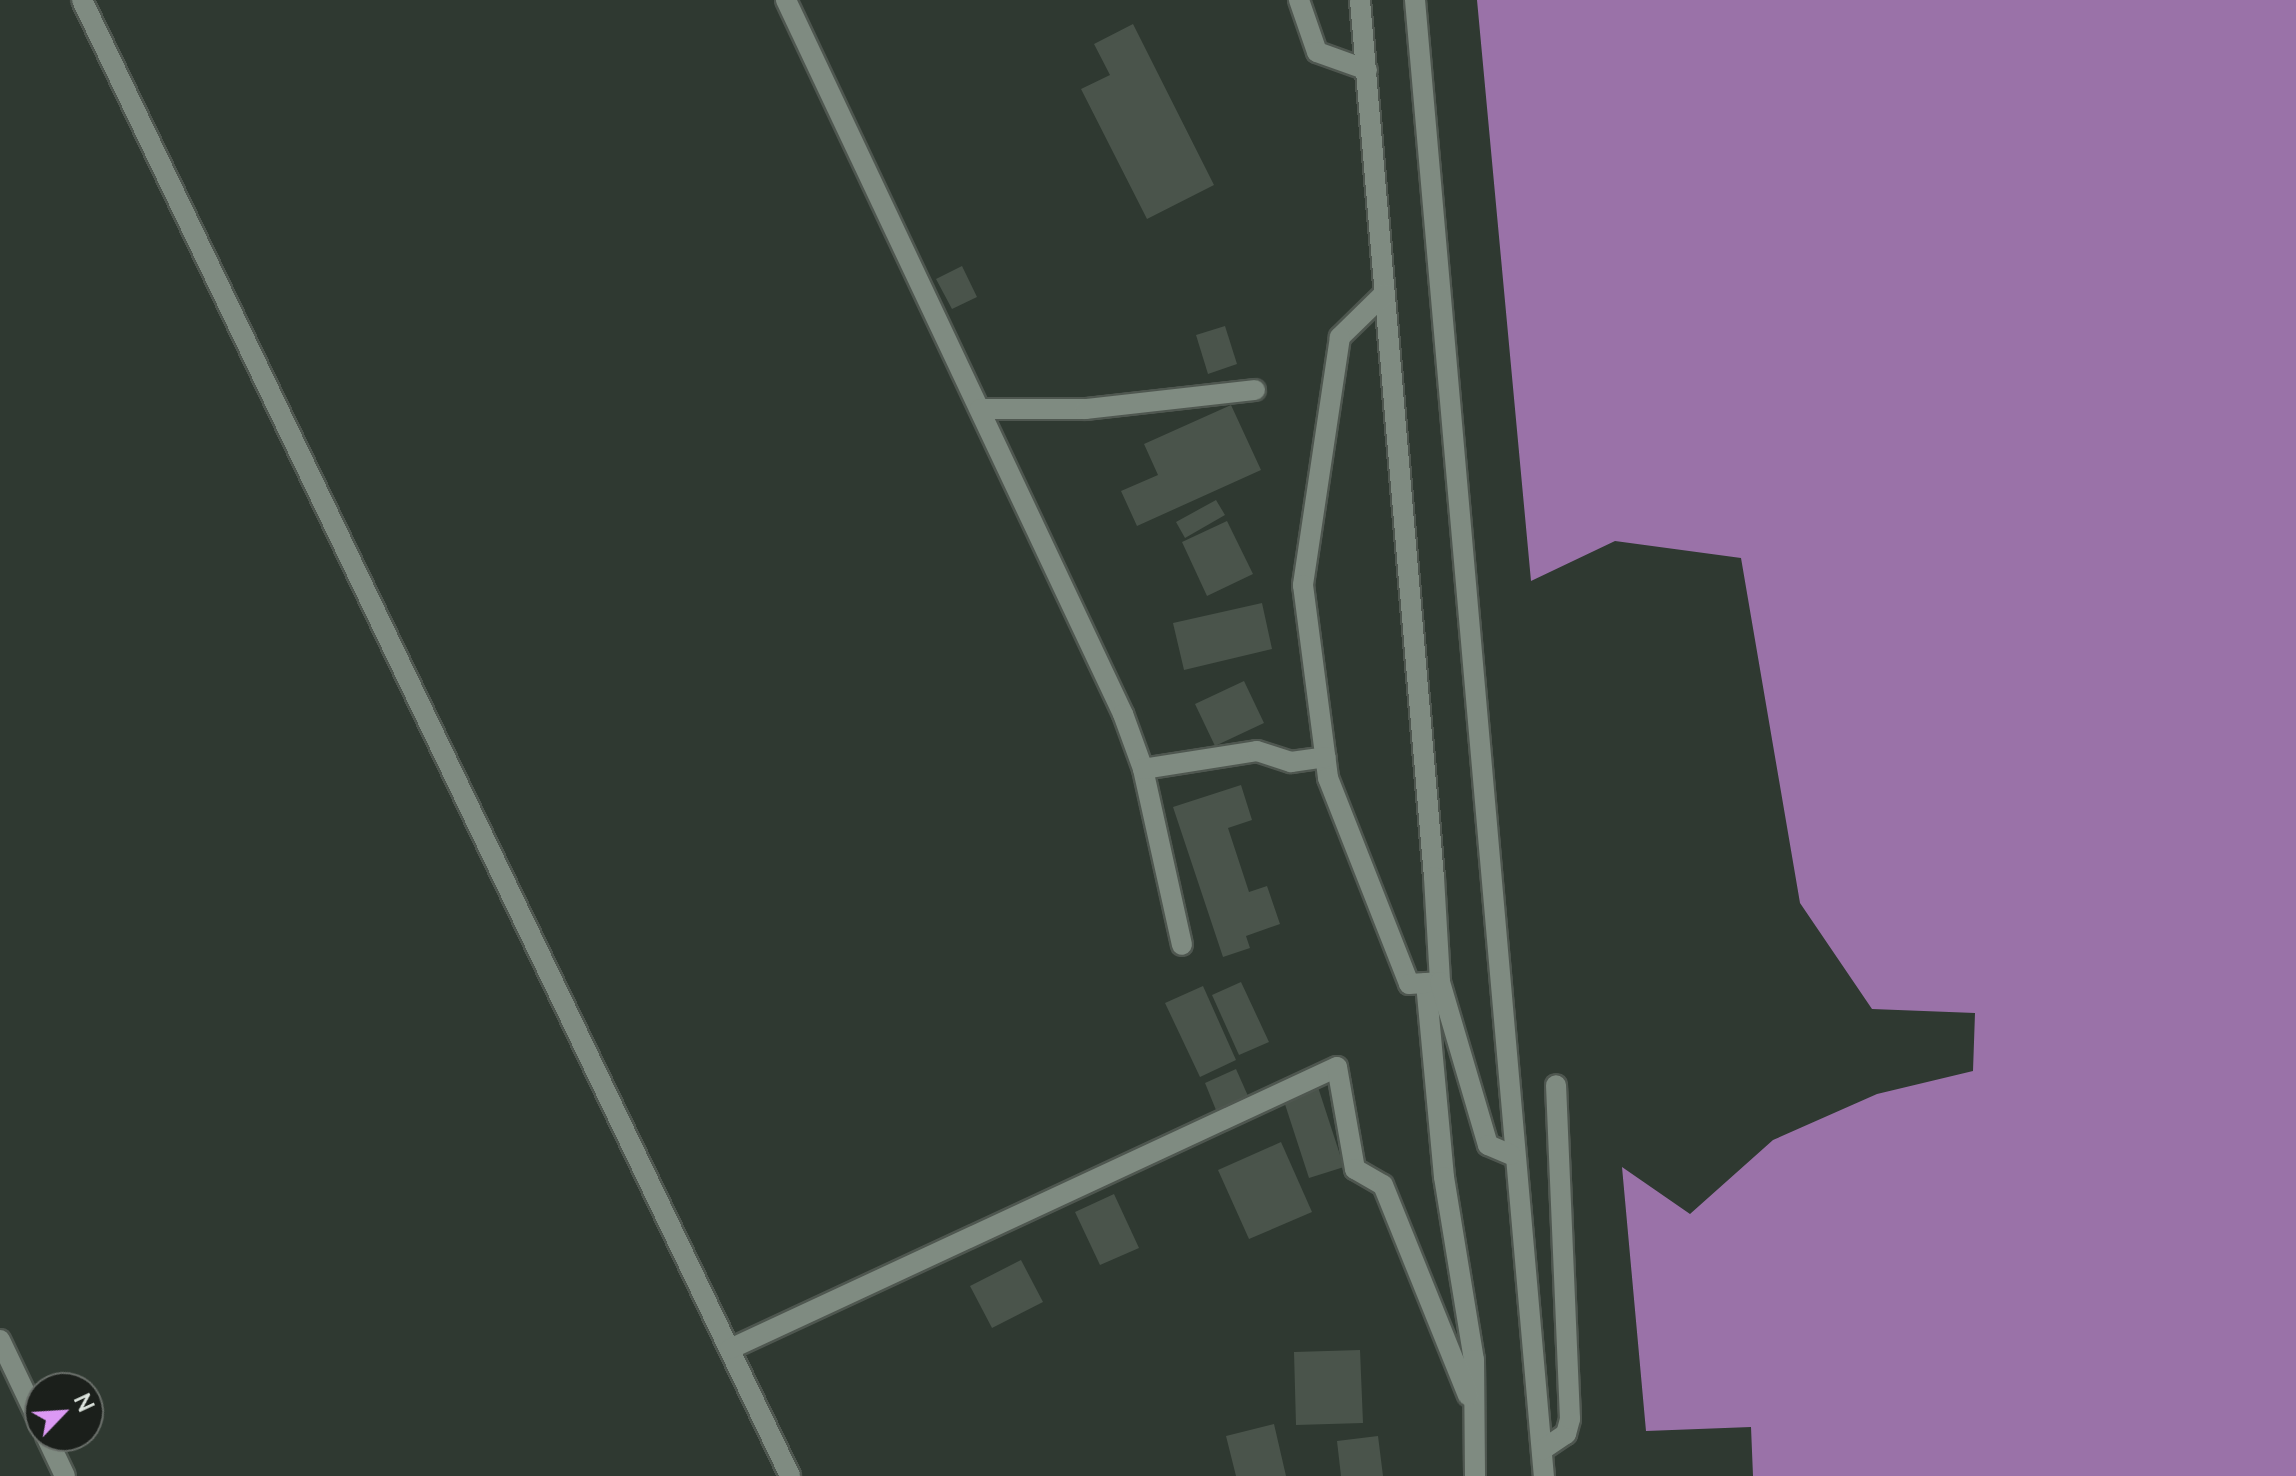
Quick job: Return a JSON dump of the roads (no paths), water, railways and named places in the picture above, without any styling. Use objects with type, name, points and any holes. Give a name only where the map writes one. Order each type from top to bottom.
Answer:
[{"type":"street","points":[[82,0],[790,1476]]},
{"type":"street","points":[[786,0],[980,409],[1143,769],[1182,945]]},
{"type":"street","points":[[1299,0],[1317,52],[1367,70]]},
{"type":"street","points":[[1360,0],[1384,294],[1444,1177],[1474,1360],[1471,1402],[1475,1476]]},
{"type":"street","points":[[1415,0],[1511,1155],[1544,1476]]},
{"type":"street","points":[[1384,294],[1340,337],[1303,585],[1328,778],[1409,984],[1433,982]]},
{"type":"street","points":[[980,409],[1086,409],[1255,390]]},
{"type":"street","points":[[1143,769],[1257,751],[1291,762],[1326,757]]},
{"type":"street","points":[[1433,982],[1488,1145],[1511,1155]]},
{"type":"street","points":[[730,1349],[1337,1067],[1355,1169],[1383,1185],[1471,1402]]},
{"type":"street","points":[[1542,1450],[1566,1434],[1570,1419],[1556,1085]]},
{"type":"street","points":[[0,1340],[24,1390]]},
{"type":"street","points":[[54,1452],[65,1476]]}]
